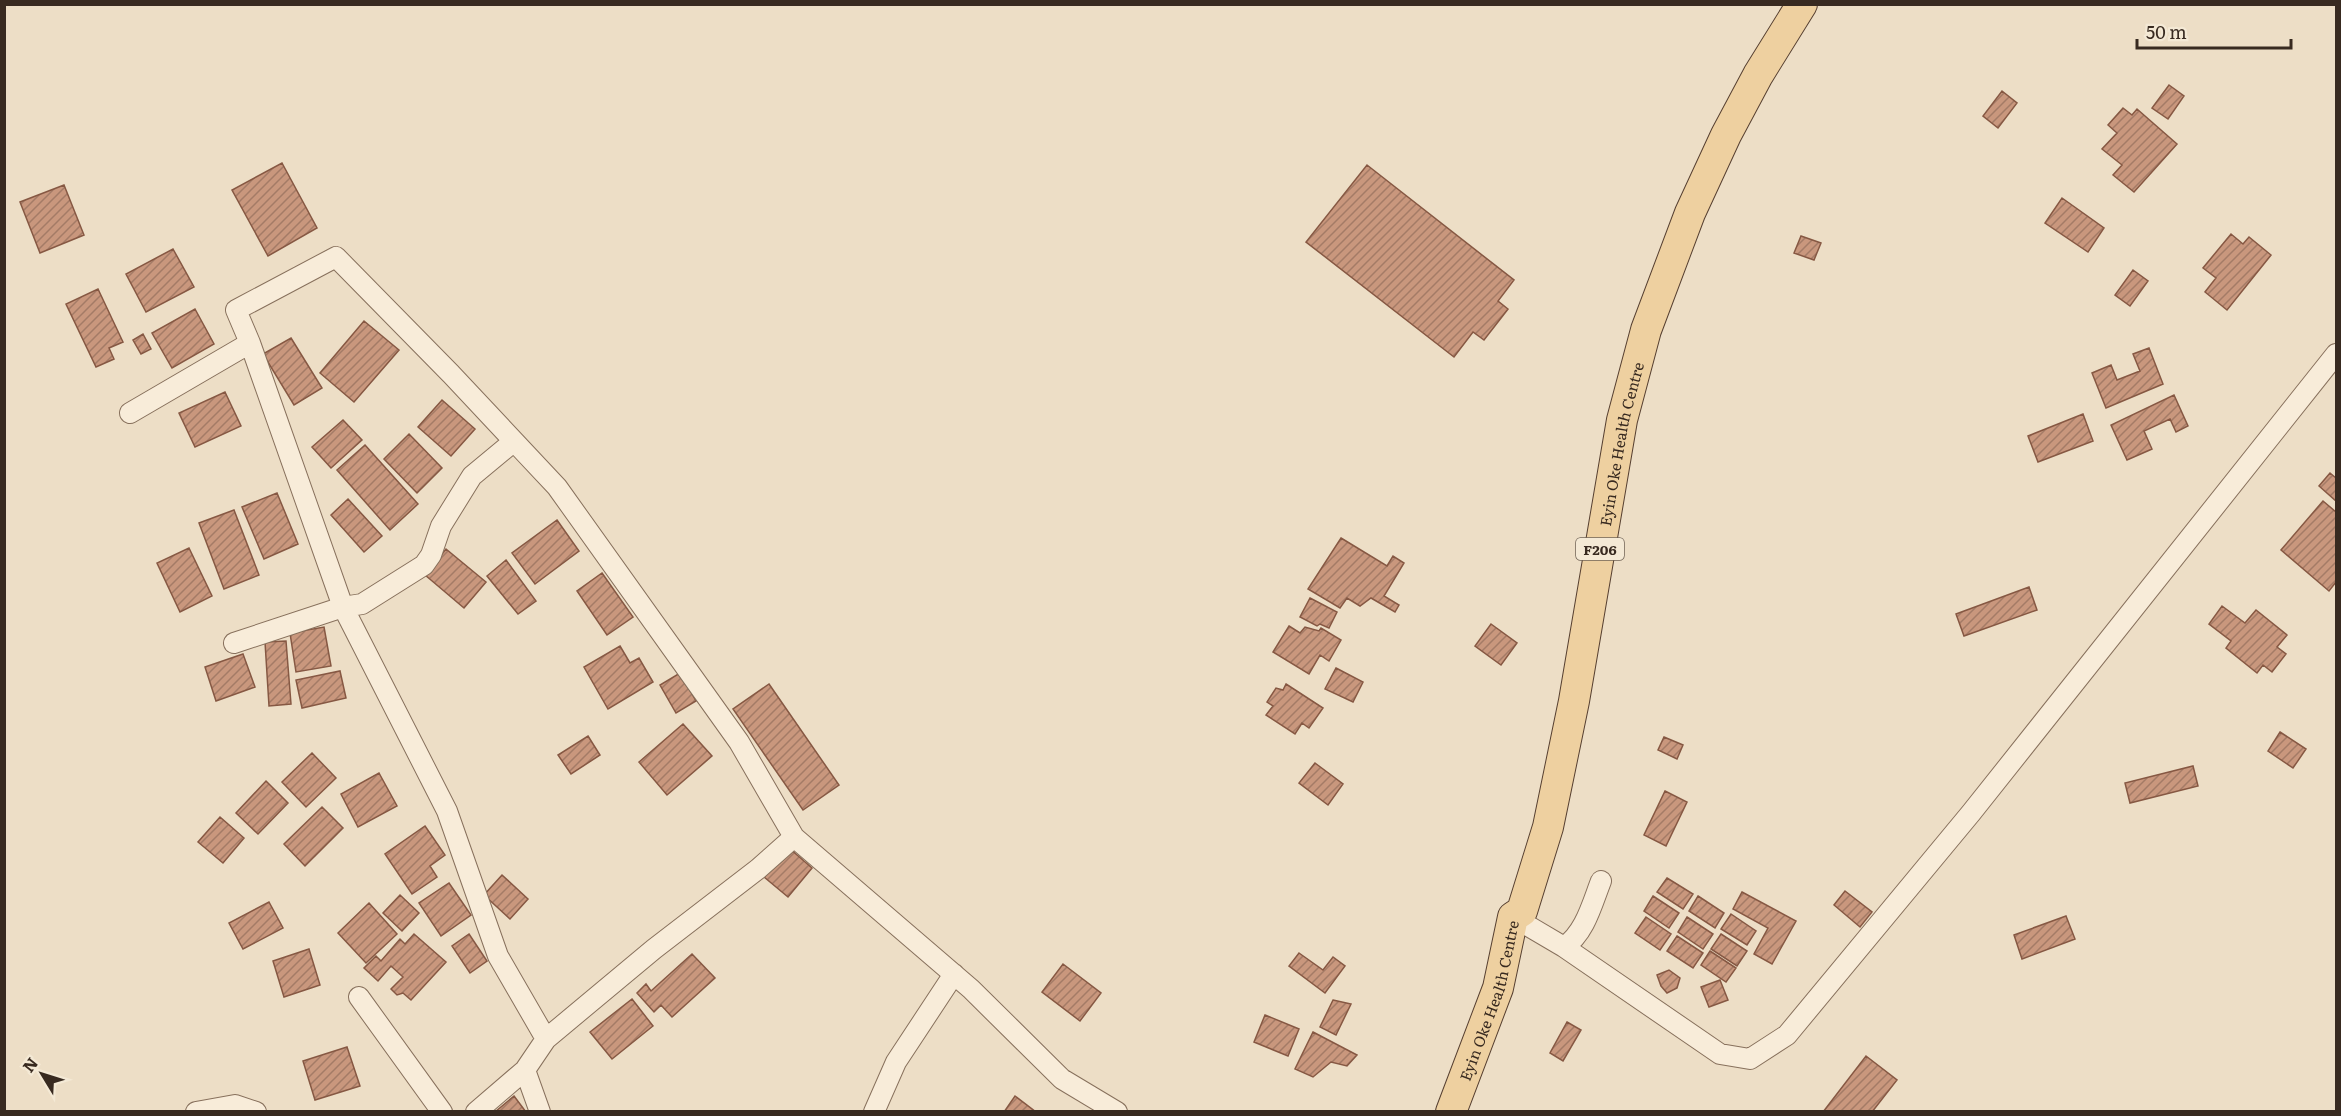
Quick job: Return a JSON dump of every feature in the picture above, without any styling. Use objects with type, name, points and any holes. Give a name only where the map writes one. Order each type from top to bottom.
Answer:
[{"type":"main road","name":"Eyin Oke Health Centre","points":[[1451,1112],[1498,988],[1513,916],[1522,911],[1548,826],[1574,701],[1622,420],[1646,330],[1690,213],[1726,135],[1758,75],[1802,4]]},
{"type":"street","points":[[546,1039],[498,956],[447,811],[344,607],[250,343],[236,310],[336,257],[451,374],[557,487],[739,742],[794,837],[954,974],[1062,1079],[1118,1112]]},
{"type":"street","points":[[130,413],[250,343]]},
{"type":"street","points":[[1513,916],[1564,947],[1720,1054],[1750,1059],[1787,1035],[1971,813],[2337,354]]},
{"type":"street","points":[[234,644],[344,607],[362,604],[424,565],[431,555],[441,526],[472,476],[513,442]]},
{"type":"street","points":[[476,1112],[525,1070],[546,1039],[654,949],[758,869],[794,837]]},
{"type":"street","points":[[1564,947],[1574,940],[1589,913],[1601,881]]},
{"type":"street","points":[[874,1112],[896,1062],[954,974]]},
{"type":"street","points":[[359,997],[442,1112]]},
{"type":"street","points":[[525,1070],[540,1112]]},
{"type":"street","points":[[196,1112],[236,1105],[256,1112]]},
{"type":"building","points":[[2169,85],[2184,96],[2168,119],[2152,108]]},
{"type":"building","points":[[2002,91],[2017,103],[1998,128],[1983,116]]},
{"type":"building","points":[[2123,108],[2132,115],[2137,109],[2177,144],[2134,192],[2113,175],[2122,165],[2102,149],[2117,133],[2108,125]]},
{"type":"building","points":[[282,163],[317,228],[268,256],[232,190]]},
{"type":"building","points":[[1367,165],[1514,280],[1498,301],[1508,309],[1484,340],[1473,332],[1454,357],[1306,242]]},
{"type":"building","points":[[64,185],[84,235],[40,253],[20,202]]},
{"type":"building","points":[[2062,198],[2104,228],[2088,252],[2045,223]]},
{"type":"building","points":[[2231,234],[2243,244],[2249,237],[2271,255],[2227,310],[2205,292],[2216,278],[2203,268]]},
{"type":"building","points":[[1801,236],[1821,243],[1814,260],[1794,253]]},
{"type":"building","points":[[173,249],[194,287],[146,312],[126,274]]},
{"type":"building","points":[[2133,270],[2148,281],[2130,306],[2115,295]]},
{"type":"building","points":[[98,289],[123,342],[109,348],[114,359],[96,367],[66,304]]},
{"type":"building","points":[[195,309],[214,344],[172,368],[152,333]]},
{"type":"building","points":[[364,321],[399,350],[354,402],[320,373]]},
{"type":"building","points":[[143,334],[151,349],[141,354],[133,340]]},
{"type":"building","points":[[291,338],[322,388],[294,405],[263,354]]},
{"type":"building","points":[[2149,348],[2163,384],[2106,408],[2092,373],[2111,365],[2117,380],[2140,371],[2133,354]]},
{"type":"building","points":[[225,392],[241,426],[195,447],[179,413]]},
{"type":"building","points":[[2174,395],[2188,426],[2176,432],[2170,419],[2144,431],[2152,449],[2127,460],[2111,425]]},
{"type":"building","points":[[442,400],[475,429],[451,456],[418,427]]},
{"type":"building","points":[[2083,414],[2093,441],[2038,462],[2028,436]]},
{"type":"building","points":[[343,420],[362,440],[331,468],[312,447]]},
{"type":"building","points":[[409,434],[442,468],[417,493],[384,459]]},
{"type":"building","points":[[365,445],[418,504],[390,530],[337,470]]},
{"type":"building","points":[[2330,473],[2336,478],[2336,501],[2319,486]]},
{"type":"building","points":[[277,493],[298,544],[264,559],[242,507]]},
{"type":"building","points":[[348,499],[382,536],[364,552],[331,515]]},
{"type":"building","points":[[2323,501],[2336,512],[2336,582],[2329,591],[2281,550]]},
{"type":"building","points":[[234,510],[259,575],[224,589],[199,523]]},
{"type":"building","points":[[557,520],[579,551],[535,584],[512,553]]},
{"type":"building","points":[[1341,538],[1387,566],[1393,556],[1404,563],[1384,596],[1399,605],[1395,612],[1371,598],[1360,606],[1347,598],[1340,608],[1308,589]]},
{"type":"building","points":[[189,548],[212,596],[180,612],[157,563]]},
{"type":"building","points":[[446,549],[486,582],[464,608],[425,575]]},
{"type":"building","points":[[506,560],[536,601],[518,614],[487,576]]},
{"type":"building","points":[[602,573],[633,617],[607,635],[577,591]]},
{"type":"building","points":[[2029,587],[2037,610],[1964,636],[1956,614]]},
{"type":"building","points":[[1310,598],[1337,612],[1329,628],[1320,624],[1317,626],[1300,617]]},
{"type":"building","points":[[2222,606],[2245,623],[2256,610],[2287,635],[2277,647],[2286,654],[2272,672],[2263,665],[2257,673],[2226,648],[2231,641],[2209,624]]},
{"type":"building","points":[[1491,624],[1517,643],[1501,665],[1475,646]]},
{"type":"building","points":[[1289,626],[1300,633],[1305,627],[1319,631],[1321,628],[1341,640],[1329,661],[1320,655],[1309,674],[1273,652]]},
{"type":"building","points":[[324,627],[331,666],[296,672],[290,633]]},
{"type":"building","points":[[286,641],[291,704],[269,706],[265,642]]},
{"type":"building","points":[[620,646],[630,663],[639,658],[653,682],[608,709],[584,667]]},
{"type":"building","points":[[243,654],[255,687],[216,701],[205,667]]},
{"type":"building","points":[[1336,668],[1363,682],[1353,702],[1325,689]]},
{"type":"building","points":[[340,671],[346,698],[302,708],[296,680]]},
{"type":"building","points":[[680,673],[696,701],[676,713],[660,685]]},
{"type":"building","points":[[769,684],[839,785],[803,810],[733,709]]},
{"type":"building","points":[[1286,684],[1323,708],[1309,728],[1302,723],[1295,734],[1266,715],[1273,706],[1267,702],[1276,688],[1283,690]]},
{"type":"building","points":[[683,724],[712,756],[667,795],[639,762]]},
{"type":"building","points":[[2280,732],[2306,749],[2293,768],[2268,751]]},
{"type":"building","points":[[588,736],[600,755],[571,774],[558,755]]},
{"type":"building","points":[[1664,737],[1683,745],[1677,759],[1658,750]]},
{"type":"building","points":[[312,753],[336,778],[306,807],[282,782]]},
{"type":"building","points":[[1315,763],[1343,784],[1328,805],[1299,783]]},
{"type":"building","points":[[2193,766],[2198,786],[2130,803],[2125,783]]},
{"type":"building","points":[[379,773],[397,806],[358,827],[341,794]]},
{"type":"building","points":[[266,781],[288,803],[258,834],[236,813]]},
{"type":"building","points":[[1665,791],[1687,802],[1666,846],[1644,835]]},
{"type":"building","points":[[322,807],[343,828],[305,866],[284,844]]},
{"type":"building","points":[[220,817],[244,838],[223,863],[198,842]]},
{"type":"building","points":[[425,826],[445,855],[430,866],[437,877],[412,894],[385,854]]},
{"type":"building","points":[[789,848],[812,868],[788,897],[764,877]]},
{"type":"building","points":[[502,875],[528,899],[510,919],[484,895]]},
{"type":"building","points":[[1667,878],[1693,894],[1683,909],[1657,892]]},
{"type":"building","points":[[449,883],[471,915],[441,936],[419,903]]},
{"type":"building","points":[[1845,891],[1872,912],[1860,927],[1834,905]]},
{"type":"building","points":[[1742,892],[1796,921],[1772,964],[1754,954],[1768,928],[1733,909]]},
{"type":"building","points":[[400,895],[419,913],[402,931],[383,913]]},
{"type":"building","points":[[1653,896],[1679,913],[1669,928],[1644,911]]},
{"type":"building","points":[[1698,896],[1724,913],[1715,928],[1689,911]]},
{"type":"building","points":[[269,902],[283,928],[243,949],[229,923]]},
{"type":"building","points":[[369,903],[397,934],[366,963],[338,933]]},
{"type":"building","points":[[1731,914],[1756,931],[1747,945],[1721,929]]},
{"type":"building","points":[[2066,916],[2075,939],[2022,959],[2014,935]]},
{"type":"building","points":[[1646,917],[1671,934],[1660,950],[1635,933]]},
{"type":"building","points":[[1687,917],[1713,934],[1703,949],[1678,932]]},
{"type":"building","points":[[414,934],[446,962],[411,1000],[403,993],[397,995],[391,989],[403,977],[391,966],[378,981],[364,968],[376,956],[381,961],[400,939],[405,944]]},
{"type":"building","points":[[469,934],[487,961],[470,973],[452,946]]},
{"type":"building","points":[[1721,934],[1747,951],[1737,966],[1711,949]]},
{"type":"building","points":[[1677,936],[1703,953],[1693,968],[1667,951]]},
{"type":"building","points":[[309,949],[320,985],[284,997],[273,961]]},
{"type":"building","points":[[1710,951],[1736,968],[1726,982],[1701,965]]},
{"type":"building","points":[[1299,953],[1323,970],[1333,957],[1345,966],[1325,993],[1289,966]]},
{"type":"building","points":[[692,954],[715,978],[672,1017],[661,1005],[654,1012],[637,993],[646,984],[651,991]]},
{"type":"building","points":[[1063,964],[1101,993],[1080,1021],[1042,992]]},
{"type":"building","points":[[1669,970],[1680,978],[1677,988],[1667,993],[1661,986],[1657,975]]},
{"type":"building","points":[[1720,980],[1728,1000],[1709,1007],[1701,987]]},
{"type":"building","points":[[632,999],[653,1026],[612,1059],[590,1032]]},
{"type":"building","points":[[1333,1000],[1351,1004],[1336,1035],[1320,1027]]},
{"type":"building","points":[[1265,1015],[1299,1029],[1288,1056],[1254,1042]]},
{"type":"building","points":[[1567,1022],[1581,1030],[1563,1061],[1550,1053]]},
{"type":"building","points":[[1313,1032],[1357,1055],[1347,1066],[1331,1062],[1313,1077],[1295,1069]]},
{"type":"building","points":[[347,1047],[360,1086],[315,1100],[303,1061]]},
{"type":"building","points":[[1866,1056],[1897,1080],[1872,1112],[1823,1112]]},
{"type":"building","points":[[514,1096],[526,1112],[495,1112]]},
{"type":"building","points":[[1015,1096],[1036,1112],[1004,1112]]}]
